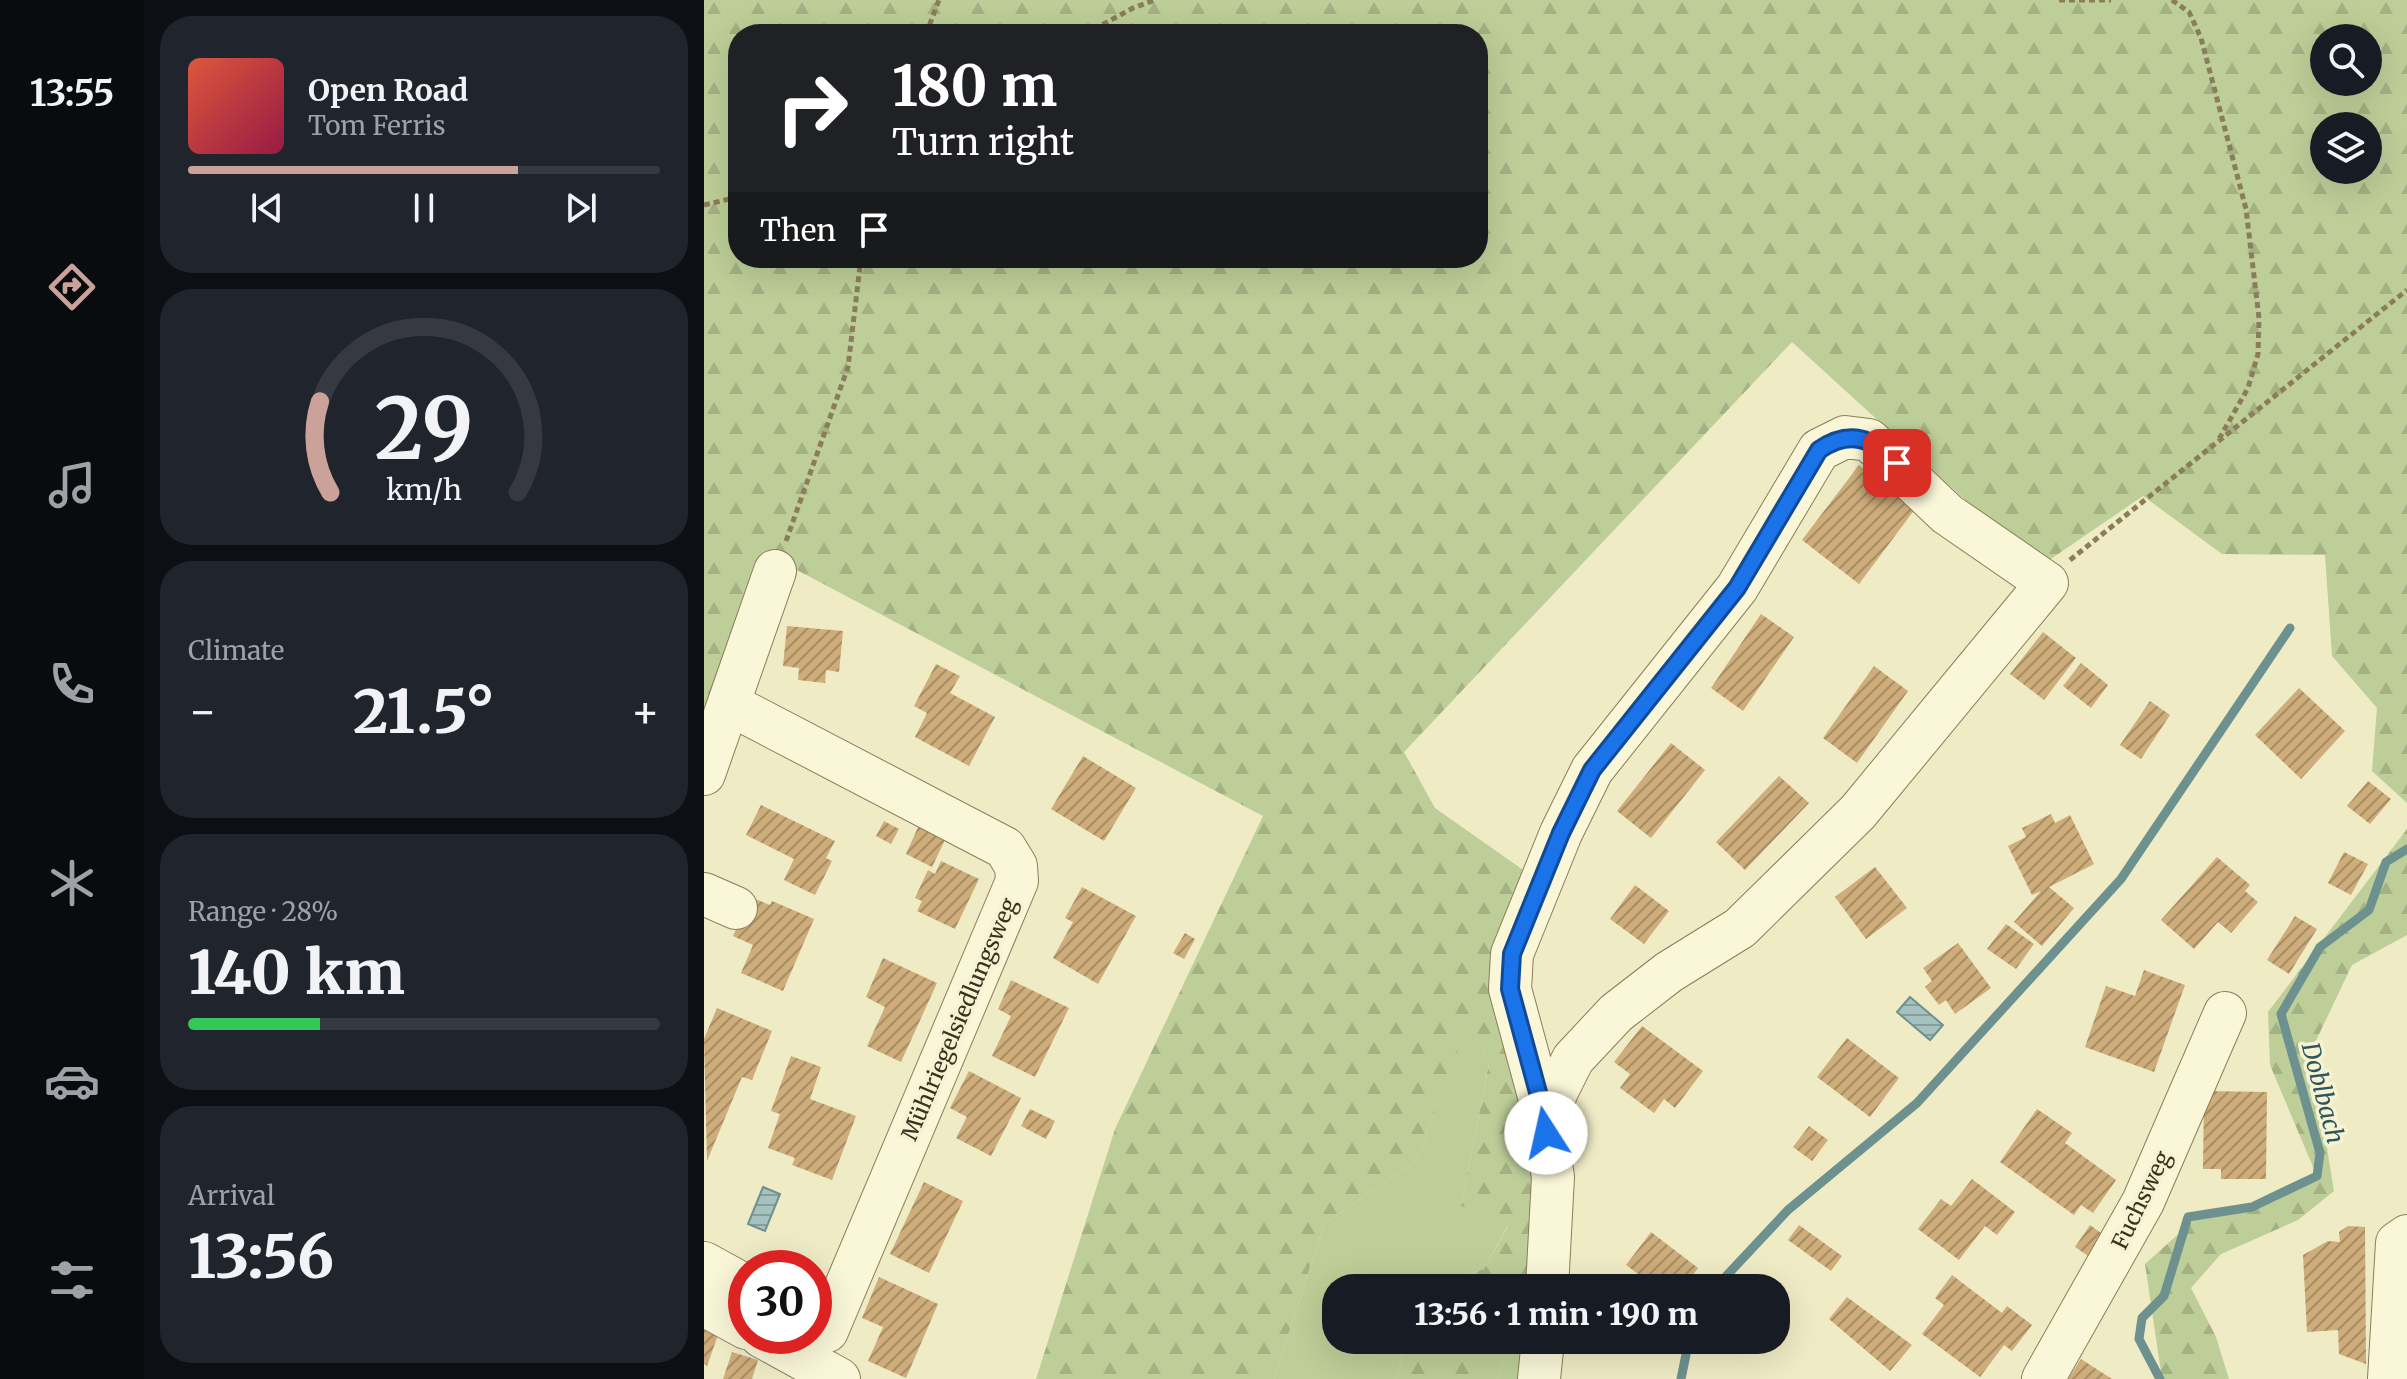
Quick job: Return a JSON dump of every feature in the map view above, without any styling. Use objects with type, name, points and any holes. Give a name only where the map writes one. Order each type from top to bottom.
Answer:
[{"type":"street","points":[[1548,1274],[1553,1177],[1546,1133],[1551,1113],[1556,1093],[1573,1059],[1591,1036],[1669,972],[1740,928],[1848,822],[2047,583],[1947,514],[1869,440],[1845,437],[1819,450],[1737,588],[1607,747],[1561,833],[1512,954],[1509,973],[1510,989],[1539,1096],[1551,1113]]},
{"type":"street","points":[[704,774],[775,571]]},
{"type":"street","name":"Mühlriegelsiedlungsweg","points":[[729,704],[1005,848],[1016,866],[1017,881],[832,1319]]},
{"type":"street","name":"Fuchsweg","points":[[2043,1379],[2143,1202],[2225,1013]]},
{"type":"street","points":[[2389,1379],[2397,1243],[2407,1236]]},
{"type":"street","points":[[704,1263],[728,1276]]},
{"type":"street","points":[[704,1305],[728,1318]]},
{"type":"street","points":[[794,1354],[839,1379]]},
{"type":"street","points":[[1539,1379],[1542,1354]]},
{"type":"path","points":[[930,24],[939,0]]},
{"type":"path","points":[[1103,24],[1155,0]]},
{"type":"path","points":[[2059,0],[2111,0]]},
{"type":"path","points":[[2172,0],[2189,12],[2201,38],[2246,209],[2254,256],[2258,354],[2248,388],[2219,439]]},
{"type":"path","points":[[704,205],[728,199]]},
{"type":"path","points":[[775,571],[848,367],[860,268]]},
{"type":"path","points":[[2047,583],[2075,555],[2407,290]]},
{"type":"green space","points":[[704,0],[2407,0],[2407,803],[2372,771],[2377,708],[2332,656],[2325,555],[2222,554],[2143,496],[2039,567],[1792,342],[1404,752],[1435,808],[1533,877],[1505,956],[1532,1100],[1535,1274],[1469,1274],[1484,1269],[1508,1226],[1461,1206],[1489,1063],[1469,1020],[1417,1160],[1324,1224],[1274,1379],[1036,1379],[1115,1129],[1263,816],[793,568],[704,718]]},
{"type":"green space","points":[[2407,829],[2407,935],[2352,965],[2311,1051],[2334,1191],[2298,1220],[2221,1254],[2191,1288],[2216,1337],[2229,1379],[2162,1379],[2145,1264],[2205,1210],[2273,1202],[2316,1174],[2270,1065],[2268,1012]]},
{"type":"green space","points":[[1469,1019],[1489,1063],[1461,1206],[1508,1225],[1484,1269],[1469,1274],[1322,1274],[1322,1354],[1403,1354],[1396,1379],[1274,1379],[1324,1224],[1417,1160]]},
{"type":"green space","points":[[1403,1354],[1507,1354],[1497,1379],[1396,1379]]},
{"type":"green space","points":[[1507,1354],[1529,1354],[1531,1379],[1497,1379]]},
{"type":"water","points":[[1910,997],[1943,1025],[1930,1040],[1897,1012]]},
{"type":"water","points":[[763,1187],[780,1194],[765,1231],[748,1224]]},
{"type":"building","points":[[1859,465],[1915,509],[1859,584],[1802,540]]},
{"type":"building","points":[[1761,614],[1794,637],[1743,711],[1711,688]]},
{"type":"building","points":[[787,626],[843,631],[839,672],[826,670],[825,683],[798,680],[799,668],[783,666]]},
{"type":"building","points":[[2043,632],[2076,658],[2044,700],[2010,674]]},
{"type":"building","points":[[2081,663],[2108,685],[2091,708],[2063,686]]},
{"type":"building","points":[[936,664],[960,676],[950,693],[995,717],[969,766],[915,737],[927,713],[914,706]]},
{"type":"building","points":[[1874,666],[1908,691],[1857,763],[1823,738]]},
{"type":"building","points":[[2299,688],[2345,731],[2301,779],[2255,735]]},
{"type":"building","points":[[2150,701],[2170,715],[2141,759],[2120,745]]},
{"type":"building","points":[[1671,743],[1705,770],[1651,838],[1617,811]]},
{"type":"building","points":[[1083,756],[1136,788],[1104,841],[1051,809]]},
{"type":"building","points":[[1779,776],[1809,803],[1745,870],[1716,842]]},
{"type":"building","points":[[2368,781],[2391,799],[2370,824],[2347,806]]},
{"type":"building","points":[[761,805],[835,841],[826,858],[832,861],[815,895],[784,880],[794,859],[746,835]]},
{"type":"building","points":[[2051,814],[2055,823],[2070,815],[2094,864],[2049,887],[2074,908],[2042,946],[2014,922],[2041,891],[2032,895],[2008,846],[2026,837],[2022,828]]},
{"type":"building","points":[[884,821],[899,829],[891,844],[876,836]]},
{"type":"building","points":[[919,825],[946,838],[932,867],[906,854]]},
{"type":"building","points":[[2344,852],[2368,864],[2351,895],[2328,883]]},
{"type":"building","points":[[2217,857],[2250,885],[2245,891],[2258,902],[2231,933],[2218,922],[2194,949],[2161,920]]},
{"type":"building","points":[[941,861],[979,879],[955,929],[917,911],[922,901],[915,898],[928,870],[935,874]]},
{"type":"building","points":[[1875,867],[1907,908],[1866,939],[1835,897]]},
{"type":"building","points":[[1635,885],[1669,911],[1644,944],[1610,919]]},
{"type":"building","points":[[1082,887],[1136,916],[1098,984],[1053,958],[1073,922],[1065,918]]},
{"type":"building","points":[[750,897],[770,905],[772,901],[814,919],[783,991],[741,973],[753,945],[733,936]]},
{"type":"building","points":[[2295,916],[2317,929],[2289,974],[2267,960]]},
{"type":"building","points":[[2006,924],[2034,944],[2016,969],[1987,949]]},
{"type":"building","points":[[1185,933],[1195,939],[1184,959],[1173,953]]},
{"type":"building","points":[[1958,943],[1991,988],[1955,1014],[1946,1000],[1939,1005],[1925,987],[1932,981],[1923,968]]},
{"type":"building","points":[[883,958],[937,983],[901,1062],[867,1046],[885,1007],[866,997]]},
{"type":"building","points":[[2144,970],[2185,985],[2154,1072],[2085,1047],[2106,986],[2135,996]]},
{"type":"building","points":[[1011,980],[1069,1008],[1035,1077],[992,1056],[1011,1016],[998,1009]]},
{"type":"building","points":[[717,1008],[772,1031],[752,1080],[742,1077],[707,1161],[704,1039]]},
{"type":"building","points":[[1642,1026],[1703,1071],[1675,1108],[1664,1099],[1654,1113],[1620,1088],[1630,1074],[1614,1062]]},
{"type":"building","points":[[1847,1038],[1899,1078],[1870,1117],[1817,1077]]},
{"type":"building","points":[[791,1056],[821,1067],[810,1099],[856,1116],[832,1180],[792,1165],[795,1158],[768,1148],[780,1114],[771,1111]]},
{"type":"building","points":[[969,1071],[1021,1098],[991,1156],[956,1138],[967,1117],[950,1108]]},
{"type":"building","points":[[2204,1091],[2267,1092],[2266,1179],[2221,1179],[2221,1169],[2203,1169]]},
{"type":"building","points":[[1030,1109],[1055,1121],[1046,1139],[1021,1126]]},
{"type":"building","points":[[2037,1109],[2072,1133],[2065,1143],[2116,1180],[2093,1213],[2081,1205],[2074,1215],[2000,1162]]},
{"type":"building","points":[[1809,1126],[1828,1140],[1812,1161],[1793,1147]]},
{"type":"building","points":[[1972,1179],[2015,1212],[1997,1235],[1985,1226],[1959,1260],[1918,1229],[1941,1199],[1951,1206]]},
{"type":"building","points":[[924,1182],[963,1201],[929,1273],[890,1254]]},
{"type":"building","points":[[1799,1225],[1842,1256],[1831,1271],[1788,1240]]},
{"type":"building","points":[[2090,1225],[2108,1238],[2094,1260],[2075,1247]]},
{"type":"building","points":[[2348,1226],[2365,1227],[2366,1364],[2339,1354],[2338,1330],[2307,1332],[2303,1255],[2328,1241],[2340,1242],[2339,1232]]},
{"type":"building","points":[[1651,1232],[1698,1268],[1694,1274],[1638,1274],[1626,1265]]},
{"type":"building","points":[[1952,1275],[2002,1313],[2007,1306],[2032,1325],[2012,1351],[2004,1345],[1980,1377],[1922,1334],[1944,1305],[1935,1298]]},
{"type":"building","points":[[879,1277],[938,1304],[906,1378],[868,1361],[883,1327],[862,1318]]},
{"type":"building","points":[[1847,1297],[1912,1345],[1890,1371],[1829,1319]]},
{"type":"building","points":[[704,1330],[718,1335],[707,1366],[704,1364]]},
{"type":"building","points":[[731,1354],[758,1360],[752,1379],[723,1379]]},
{"type":"building","points":[[2081,1359],[2112,1379],[2068,1379]]},
{"type":"waterway","points":[[1728,1274],[1788,1210],[1917,1103],[2121,879],[2290,628]]},
{"type":"waterway","name":"Doblbach","points":[[2160,1379],[2139,1339],[2142,1318],[2164,1296],[2188,1217],[2252,1207],[2317,1176],[2320,1153],[2281,1014],[2320,947],[2369,910],[2386,862],[2407,849]]},
{"type":"waterway","points":[[1681,1379],[1686,1354]]},
{"type":"route","points":[[1546,1133],[1551,1113],[1539,1096],[1510,989],[1509,973],[1512,954],[1574,803],[1607,747],[1737,588],[1819,450],[1845,437],[1857,437],[1869,440],[1897,463]]}]
